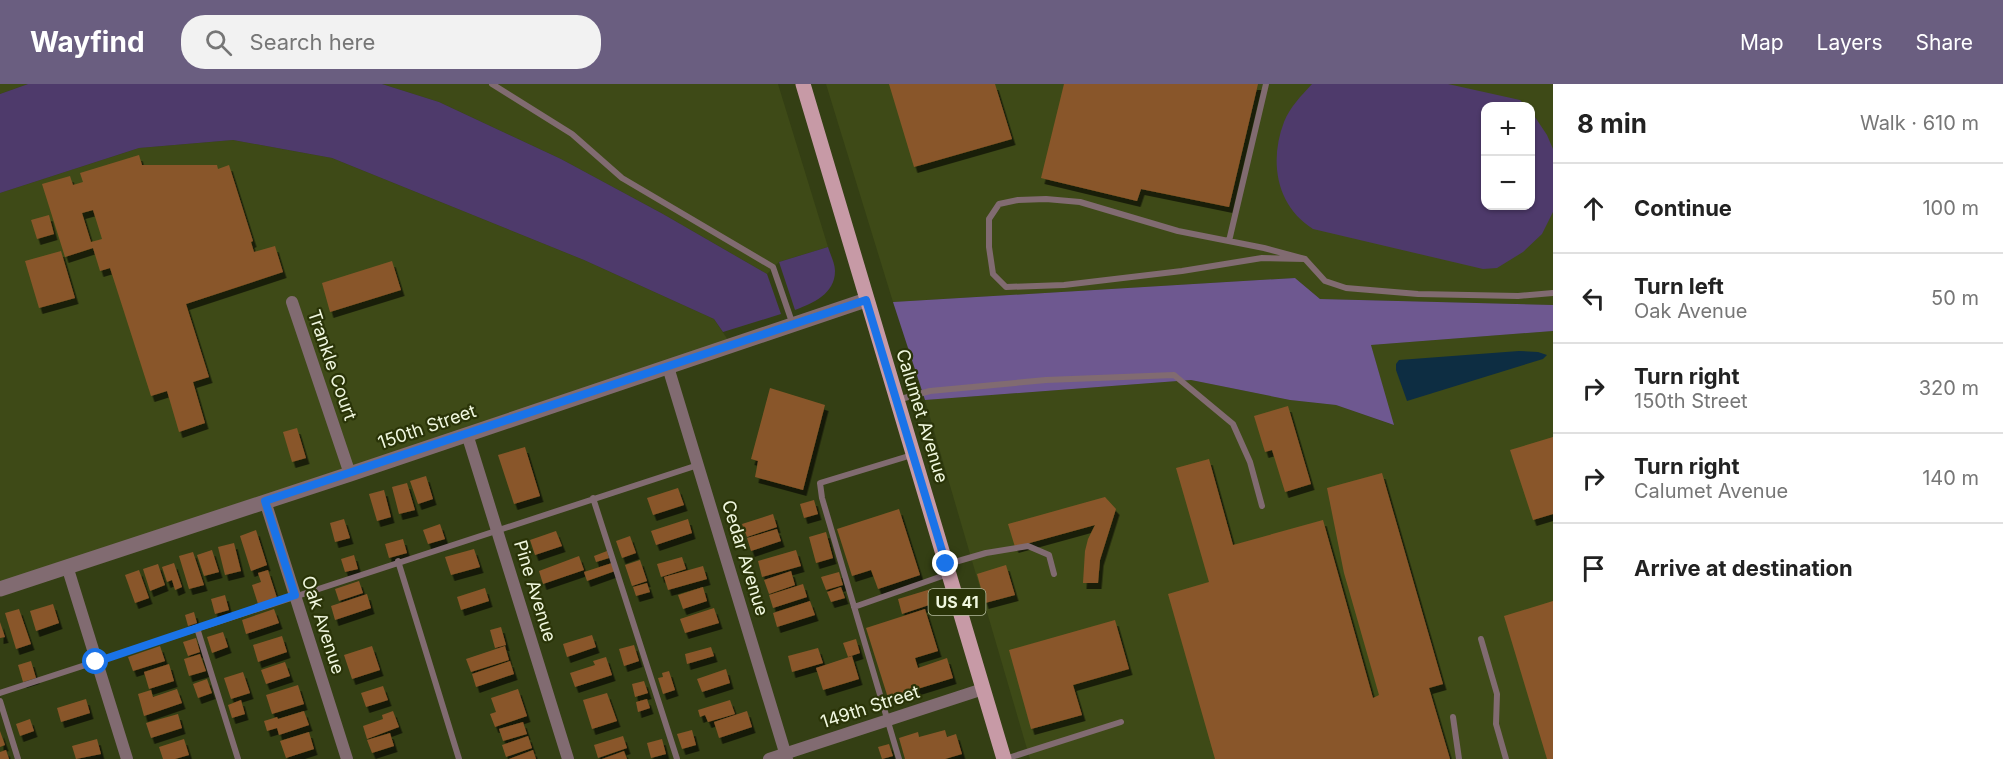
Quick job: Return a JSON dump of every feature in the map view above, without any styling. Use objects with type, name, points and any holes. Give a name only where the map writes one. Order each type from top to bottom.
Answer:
[{"type":"main road","name":"Calumet Avenue","points":[[802,84],[1005,759]]},
{"type":"street","name":"150th Street","points":[[0,589],[866,300]]},
{"type":"street","name":"Trankle Court","points":[[292,302],[350,474]]},
{"type":"street","name":"Cedar Avenue","points":[[668,367],[786,756]]},
{"type":"street","name":"Pine Avenue","points":[[467,434],[568,759]]},
{"type":"street","name":"Oak Avenue","points":[[265,501],[347,759]]},
{"type":"street","points":[[67,566],[127,759]]},
{"type":"street","name":"149th Street","points":[[769,759],[786,756],[983,689]]},
{"type":"lane","points":[[492,84],[572,134],[622,178],[773,267],[793,325]]},
{"type":"lane","points":[[1229,241],[1266,84]]},
{"type":"lane","points":[[1305,259],[1262,258],[1182,271],[1075,283],[1006,287],[993,274],[989,247],[989,219],[999,204],[1018,200],[1046,199],[1080,202],[1150,223],[1305,259],[1325,281],[1346,288],[1418,294],[1518,296],[1553,293]]},
{"type":"lane","points":[[897,400],[930,391],[1034,381],[1174,375],[1233,424],[1250,462],[1262,506]]},
{"type":"lane","points":[[898,759],[822,498],[820,483],[913,455]]},
{"type":"lane","points":[[0,693],[398,561],[698,465]]},
{"type":"lane","points":[[593,498],[677,759]]},
{"type":"lane","points":[[854,607],[986,553],[1028,546],[1049,555],[1054,574]]},
{"type":"lane","points":[[398,561],[459,759]]},
{"type":"lane","points":[[197,628],[238,759]]},
{"type":"lane","points":[[1481,639],[1497,694],[1496,724],[1506,759]]},
{"type":"lane","points":[[0,701],[18,759]]},
{"type":"lane","points":[[1454,717],[1459,759]]},
{"type":"lane","points":[[1005,759],[1121,722]]},
{"type":"shaded area","points":[[0,84],[28,84],[0,94]]},
{"type":"shaded area","points":[[28,84],[382,84],[439,102],[561,159],[663,214],[767,274],[781,314],[723,332],[714,319],[584,260],[332,158],[233,140],[139,148],[0,193],[0,94]]},
{"type":"shaded area","points":[[382,84],[778,84],[828,247],[779,262],[767,274],[561,159],[439,102]]},
{"type":"shaded area","points":[[826,84],[1553,84],[1553,305],[1320,299],[1295,278],[893,302]]},
{"type":"shaded area","points":[[1312,84],[1448,84],[1520,100],[1522,102],[1481,102],[1481,210],[1535,210],[1535,117],[1553,149],[1553,212],[1542,234],[1523,252],[1497,268],[1483,269],[1313,229],[1291,208],[1279,182],[1277,167],[1279,137],[1286,117]]},
{"type":"shaded area","points":[[233,140],[332,158],[584,260],[714,319],[732,346],[0,589],[0,193],[139,148]]},
{"type":"shaded area","points":[[828,247],[835,268],[831,286],[816,301],[795,310],[779,262]]},
{"type":"shaded area","points":[[1295,278],[1320,299],[1553,305],[1553,331],[1371,345],[1394,425],[1336,405],[1290,400],[1191,380],[925,400],[893,302]]},
{"type":"shaded area","points":[[1553,331],[1553,759],[1030,759],[925,400],[1191,380],[1290,400],[1336,405],[1393,425],[1371,345]]},
{"type":"water","points":[[1519,351],[1547,355],[1543,359],[1407,401],[1396,370],[1399,360]]},
{"type":"building","points":[[889,84],[995,84],[1012,139],[914,167]]},
{"type":"building","points":[[1064,84],[1258,84],[1229,207],[1141,189],[1137,201],[1041,178]]},
{"type":"building","points":[[139,155],[142,165],[217,165],[218,169],[229,165],[253,241],[251,242],[254,252],[275,246],[283,272],[186,304],[209,377],[193,382],[205,423],[179,432],[167,391],[151,396],[110,268],[100,271],[93,248],[65,257],[42,184],[70,176],[73,185],[83,182],[80,173]],"holes":[[[93,210],[102,239],[91,242],[82,213]]]},
{"type":"building","points":[[49,215],[54,234],[37,239],[31,220]]},
{"type":"building","points":[[61,251],[75,298],[39,308],[25,261]]},
{"type":"building","points":[[392,261],[401,290],[330,312],[322,283]]},
{"type":"building","points":[[770,388],[825,405],[803,490],[755,477],[758,461],[751,459]]},
{"type":"building","points":[[1288,406],[1311,484],[1285,492],[1272,450],[1265,452],[1254,416]]},
{"type":"building","points":[[297,428],[306,458],[292,462],[283,432]]},
{"type":"building","points":[[1553,437],[1553,514],[1533,520],[1510,450]]},
{"type":"building","points":[[525,447],[540,496],[514,504],[498,455]]},
{"type":"building","points":[[1209,459],[1233,545],[1323,520],[1373,698],[1379,695],[1344,573],[1327,488],[1382,473],[1443,684],[1429,688],[1450,759],[1215,759],[1168,594],[1209,582],[1176,468]]},
{"type":"building","points":[[426,476],[433,499],[418,504],[410,481]]},
{"type":"building","points":[[407,483],[415,510],[399,514],[392,487]]},
{"type":"building","points":[[678,488],[684,505],[653,515],[647,498]]},
{"type":"building","points":[[384,490],[391,517],[377,521],[369,494]]},
{"type":"building","points":[[1105,497],[1116,509],[1100,560],[1098,583],[1083,583],[1085,551],[1095,525],[1015,547],[1008,524]]},
{"type":"building","points":[[814,500],[818,514],[804,518],[800,504]]},
{"type":"building","points":[[899,509],[920,575],[878,589],[871,570],[852,576],[837,529]]},
{"type":"building","points":[[773,514],[777,527],[747,537],[742,524]]},
{"type":"building","points":[[344,519],[350,538],[335,542],[330,523]]},
{"type":"building","points":[[688,519],[692,533],[656,545],[651,531]]},
{"type":"building","points":[[440,524],[445,539],[428,544],[423,530]]},
{"type":"building","points":[[777,529],[781,541],[751,551],[747,538]]},
{"type":"building","points":[[256,530],[267,565],[251,571],[240,536]]},
{"type":"building","points":[[556,531],[562,546],[535,555],[530,540]]},
{"type":"building","points":[[826,532],[833,558],[816,563],[809,537]]},
{"type":"building","points":[[630,536],[636,553],[622,558],[616,541]]},
{"type":"building","points":[[403,539],[407,553],[389,558],[385,544]]},
{"type":"building","points":[[234,543],[241,571],[225,575],[218,547]]},
{"type":"building","points":[[474,549],[480,567],[451,575],[445,557]]},
{"type":"building","points":[[212,550],[219,572],[204,576],[197,555]]},
{"type":"building","points":[[796,550],[801,566],[762,577],[758,561]]},
{"type":"building","points":[[607,551],[609,558],[596,562],[594,556]]},
{"type":"building","points":[[193,552],[204,585],[189,589],[179,556]]},
{"type":"building","points":[[354,555],[358,569],[345,572],[341,559]]},
{"type":"building","points":[[579,556],[584,570],[543,584],[539,571]]},
{"type":"building","points":[[682,557],[686,569],[661,577],[657,564]]},
{"type":"building","points":[[640,560],[647,581],[632,586],[625,565]]},
{"type":"building","points":[[174,563],[182,587],[175,590],[172,580],[167,582],[162,567]]},
{"type":"building","points":[[612,563],[615,571],[587,581],[584,572]]},
{"type":"building","points":[[158,564],[165,585],[150,591],[143,569]]},
{"type":"building","points":[[1006,565],[1015,595],[985,603],[977,574]]},
{"type":"building","points":[[703,566],[707,579],[668,590],[664,577]]},
{"type":"building","points":[[139,570],[149,598],[135,603],[125,575]]},
{"type":"building","points":[[268,570],[277,598],[258,604],[252,585],[261,582],[258,573]]},
{"type":"building","points":[[791,571],[795,585],[769,594],[764,580]]},
{"type":"building","points":[[839,572],[843,585],[826,590],[821,577]]},
{"type":"building","points":[[359,581],[363,593],[339,601],[335,589]]},
{"type":"building","points":[[647,583],[650,592],[636,596],[633,587]]},
{"type":"building","points":[[803,584],[807,597],[773,608],[769,595]]},
{"type":"building","points":[[703,587],[707,601],[683,609],[678,595]]},
{"type":"building","points":[[841,587],[845,598],[831,602],[827,592]]},
{"type":"building","points":[[485,588],[489,601],[461,610],[457,597]]},
{"type":"building","points":[[931,589],[935,603],[902,614],[898,599]]},
{"type":"building","points":[[367,594],[371,608],[335,620],[331,606]]},
{"type":"building","points":[[225,595],[229,610],[215,614],[211,599]]},
{"type":"building","points":[[810,601],[815,615],[777,627],[773,613]]},
{"type":"building","points":[[1553,601],[1553,759],[1547,759],[1504,616]]},
{"type":"building","points":[[53,604],[59,623],[36,631],[30,611]]},
{"type":"building","points":[[714,608],[719,623],[685,633],[680,619]]},
{"type":"building","points":[[19,609],[31,644],[16,649],[5,613]]},
{"type":"building","points":[[274,609],[279,623],[246,634],[242,620]]},
{"type":"building","points":[[925,609],[938,651],[915,658],[918,668],[947,658],[953,678],[888,698],[866,628]]},
{"type":"building","points":[[194,612],[197,623],[188,626],[185,615]]},
{"type":"building","points":[[1115,620],[1129,669],[1073,685],[1082,715],[1031,729],[1009,650]]},
{"type":"building","points":[[0,622],[5,637],[0,638]]},
{"type":"building","points":[[501,627],[506,645],[495,648],[490,630]]},
{"type":"building","points":[[223,632],[228,647],[212,653],[207,637]]},
{"type":"building","points":[[592,635],[596,647],[567,657],[563,644]]},
{"type":"building","points":[[282,636],[287,652],[258,662],[253,645]]},
{"type":"building","points":[[196,638],[200,652],[188,656],[183,642]]},
{"type":"building","points":[[856,639],[860,653],[848,657],[843,643]]},
{"type":"building","points":[[634,645],[639,661],[624,666],[619,649]]},
{"type":"building","points":[[160,646],[165,661],[133,671],[128,657]]},
{"type":"building","points":[[372,646],[380,670],[352,679],[344,655]]},
{"type":"building","points":[[505,646],[509,660],[471,672],[466,659]]},
{"type":"building","points":[[711,647],[714,656],[687,664],[685,654]]},
{"type":"building","points":[[818,648],[823,663],[792,672],[788,656]]},
{"type":"building","points":[[200,654],[206,671],[189,676],[184,659]]},
{"type":"building","points":[[852,656],[859,679],[823,690],[816,668]]},
{"type":"building","points":[[606,657],[612,675],[575,687],[570,673],[595,665],[593,661]]},
{"type":"building","points":[[31,661],[36,678],[23,682],[18,665]]},
{"type":"building","points":[[510,661],[514,674],[476,687],[472,674]]},
{"type":"building","points":[[285,662],[290,676],[266,684],[261,670]]},
{"type":"building","points":[[169,664],[174,681],[149,689],[144,672]]},
{"type":"building","points":[[726,669],[730,683],[702,692],[697,679]]},
{"type":"building","points":[[669,671],[675,690],[663,694],[658,678],[663,677],[662,673]]},
{"type":"building","points":[[243,672],[250,693],[231,699],[224,678]]},
{"type":"building","points":[[207,679],[212,693],[198,698],[193,684]]},
{"type":"building","points":[[644,681],[648,693],[635,697],[632,684]]},
{"type":"building","points":[[298,685],[304,704],[272,714],[266,695]]},
{"type":"building","points":[[383,686],[388,700],[366,707],[361,693]]},
{"type":"building","points":[[177,689],[182,703],[144,716],[138,694],[151,690],[153,697]]},
{"type":"building","points":[[518,689],[527,716],[495,727],[490,714],[496,712],[491,698]]},
{"type":"building","points":[[607,693],[617,721],[592,729],[583,700]]},
{"type":"building","points":[[86,699],[90,713],[61,722],[57,708]]},
{"type":"building","points":[[647,699],[650,708],[638,712],[636,702]]},
{"type":"building","points":[[241,700],[245,714],[232,718],[228,705]]},
{"type":"building","points":[[730,700],[735,714],[708,722],[705,715],[700,717],[698,710]]},
{"type":"building","points":[[304,711],[309,725],[279,735],[277,728],[267,731],[264,721]]},
{"type":"building","points":[[393,711],[399,727],[367,739],[363,726],[383,719],[382,715]]},
{"type":"building","points":[[747,711],[752,727],[719,738],[714,722]]},
{"type":"building","points":[[178,714],[182,728],[151,738],[146,723]]},
{"type":"building","points":[[30,719],[34,731],[20,736],[16,724]]},
{"type":"building","points":[[523,722],[527,734],[503,741],[499,729]]},
{"type":"building","points":[[692,730],[696,745],[682,749],[677,734]]},
{"type":"building","points":[[945,730],[947,737],[956,734],[962,754],[945,759],[905,759],[899,738],[918,732],[919,737]]},
{"type":"building","points":[[0,731],[5,745],[0,747]]},
{"type":"building","points":[[309,732],[314,749],[286,758],[280,741]]},
{"type":"building","points":[[390,733],[394,746],[372,753],[367,740]]},
{"type":"building","points":[[528,736],[532,748],[506,757],[502,745]]},
{"type":"building","points":[[623,736],[627,748],[598,758],[594,745]]},
{"type":"building","points":[[97,739],[101,754],[76,759],[72,746]]},
{"type":"building","points":[[184,739],[189,755],[175,759],[163,759],[159,747]]},
{"type":"building","points":[[662,739],[666,754],[651,758],[647,743]]},
{"type":"building","points":[[889,744],[893,756],[882,759],[878,747]]},
{"type":"building","points":[[6,750],[9,759],[0,759],[0,752]]},
{"type":"building","points":[[533,750],[536,759],[509,759]]},
{"type":"building","points":[[624,751],[627,759],[602,759]]},
{"type":"route","points":[[96,662],[295,595],[265,501],[866,300],[946,564]]}]
